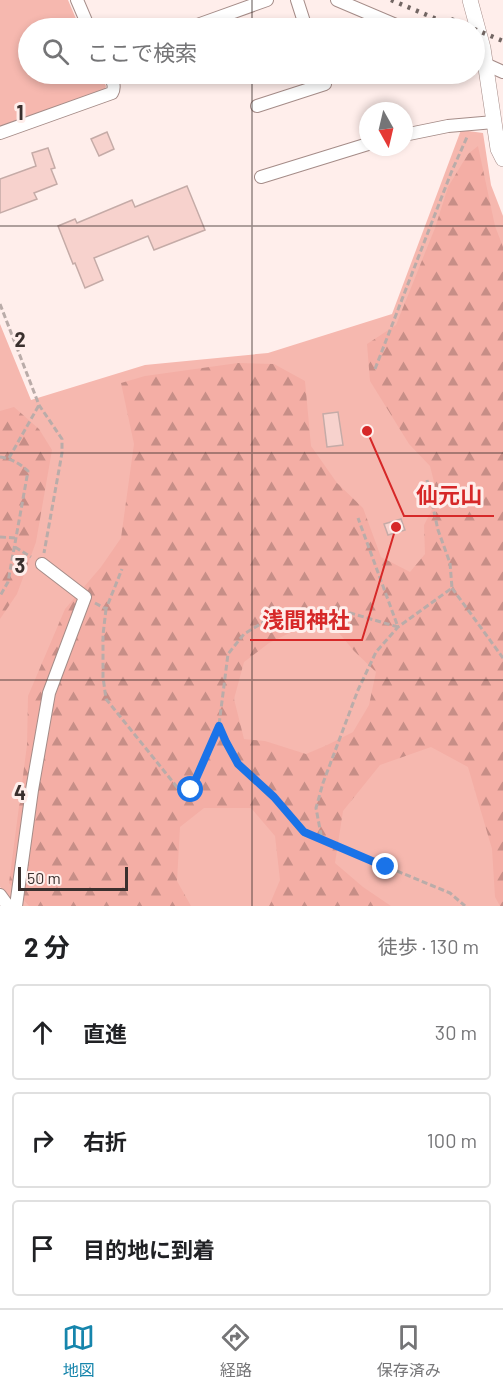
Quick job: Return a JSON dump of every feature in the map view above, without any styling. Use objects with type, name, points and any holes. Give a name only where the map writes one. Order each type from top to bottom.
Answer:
[{"type":"street","points":[[77,0],[85,18]]},
{"type":"street","points":[[217,18],[267,0]]},
{"type":"street","points":[[297,0],[303,18]]},
{"type":"street","points":[[337,0],[379,18]]},
{"type":"street","points":[[470,0],[473,18]]},
{"type":"street","points":[[485,64],[503,72]]},
{"type":"street","points":[[485,81],[498,131],[498,149],[503,159]]},
{"type":"street","points":[[0,133],[112,93],[113,84]]},
{"type":"street","points":[[257,106],[326,84]]},
{"type":"street","points":[[413,133],[473,124],[498,131]]},
{"type":"street","points":[[261,177],[359,147]]},
{"type":"street","points":[[16,906],[32,790],[49,693],[85,597],[42,564]]},
{"type":"street","points":[[0,895],[8,906]]},
{"type":"path","points":[[375,369],[451,173],[473,124]]},
{"type":"path","points":[[0,304],[39,405],[62,439],[62,453],[42,564],[15,547]]},
{"type":"path","points":[[9,458],[39,405]]},
{"type":"path","points":[[0,457],[9,458],[21,464],[28,471],[8,582],[0,597]]},
{"type":"path","points":[[427,480],[438,530],[450,563],[452,588],[503,658]]},
{"type":"path","points":[[358,518],[398,627]]},
{"type":"path","points":[[0,537],[16,538]]},
{"type":"path","points":[[122,569],[106,609],[103,635],[103,677],[106,699],[185,796],[191,790],[219,726],[228,654],[244,633],[272,616],[314,611],[347,612],[398,627]]},
{"type":"path","points":[[322,840],[316,808],[323,783],[358,690],[376,652],[398,627],[452,588]]},
{"type":"path","points":[[85,597],[106,609]]},
{"type":"path","points":[[219,726],[238,764],[274,797],[304,832],[450,893],[465,906]]},
{"type":"shaded area","points":[[0,0],[68,0],[76,18],[18,18],[18,84],[105,84],[104,93],[0,130]]},
{"type":"shaded area","points":[[461,130],[483,133],[491,185],[503,216],[503,906],[14,906],[0,887],[0,324],[31,400],[145,365],[268,353],[392,314]]},
{"type":"green space","points":[[478,146],[495,226],[503,247],[503,906],[500,906],[495,897],[492,849],[468,767],[431,747],[380,765],[343,811],[335,863],[363,887],[391,906],[269,906],[280,880],[275,836],[251,808],[204,808],[180,827],[177,881],[191,906],[29,906],[9,883],[27,745],[28,696],[65,609],[101,567],[121,538],[134,444],[121,383],[145,376],[238,363],[274,364],[305,381],[311,446],[337,483],[363,508],[381,557],[410,572],[425,554],[424,525],[438,498],[430,466],[409,444],[370,381],[367,344],[396,325],[435,228],[448,187],[468,154]],"holes":[[[306,625],[339,633],[376,672],[369,705],[353,732],[306,754],[265,741],[244,739],[234,699],[244,662],[269,643]]]},
{"type":"green space","points":[[14,407],[39,429],[52,450],[36,542],[17,594],[0,619],[0,411]]},
{"type":"building","points":[[107,132],[114,149],[99,156],[91,139]]},
{"type":"building","points":[[48,148],[55,168],[51,169],[57,184],[34,193],[37,199],[0,213],[0,179],[36,166],[32,153]]},
{"type":"building","points":[[187,186],[205,230],[154,250],[148,236],[94,258],[103,280],[85,288],[58,226],[75,219],[77,223],[132,200],[135,207]]},
{"type":"building","points":[[338,412],[343,445],[327,447],[323,414]]},
{"type":"building","points":[[401,519],[405,530],[388,535],[384,524]]},
{"type":"railway","points":[[391,0],[434,18]]},
{"type":"railway","points":[[485,34],[503,41]]},
{"type":"place","name":"仙元山","points":[[367,431]]},
{"type":"place","name":"浅間神社","points":[[396,527]]},
{"type":"route","points":[[191,790],[219,726],[238,764],[274,797],[304,832],[386,867]]}]
